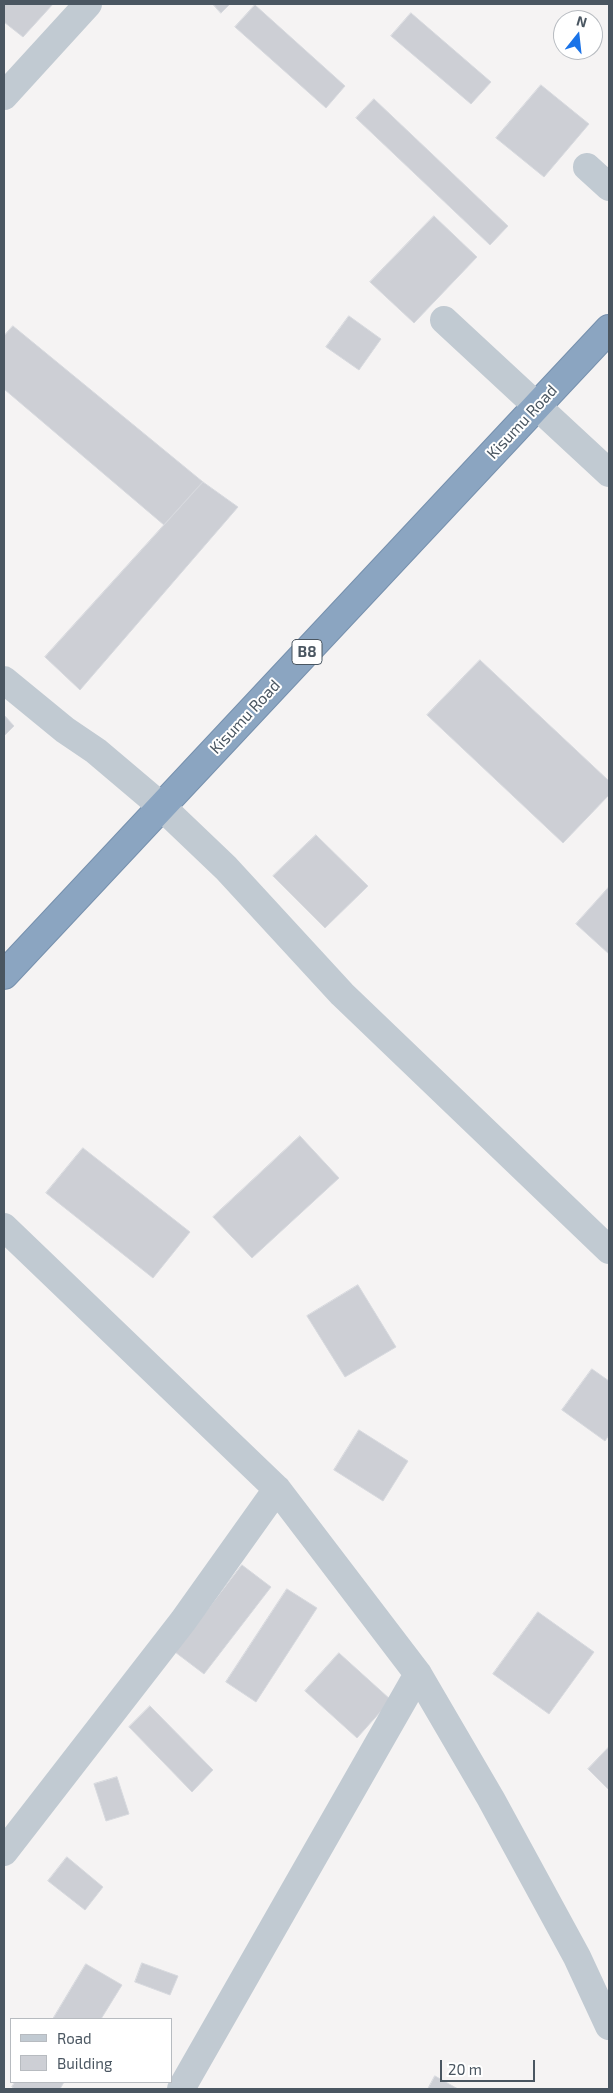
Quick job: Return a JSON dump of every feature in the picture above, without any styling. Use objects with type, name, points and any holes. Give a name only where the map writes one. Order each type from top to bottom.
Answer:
[{"type":"highway","name":"Kisumu Road","points":[[4,975],[609,329]]},
{"type":"street","points":[[4,96],[88,4]]},
{"type":"street","points":[[587,167],[609,187]]},
{"type":"street","points":[[444,320],[538,405],[609,473]]},
{"type":"street","points":[[4,680],[65,730],[96,751],[161,806],[226,868],[342,994],[609,1250]]},
{"type":"street","points":[[4,1227],[277,1489],[418,1674],[491,1799],[577,1957],[609,2026]]},
{"type":"street","points":[[4,1852],[183,1621],[277,1489]]},
{"type":"street","points":[[181,2089],[418,1674]]},
{"type":"building","points":[[4,4],[53,4],[23,37],[4,22]]},
{"type":"building","points":[[213,4],[230,4],[221,13]]},
{"type":"building","points":[[255,5],[345,86],[326,108],[235,27]]},
{"type":"building","points":[[411,13],[491,82],[471,104],[391,36]]},
{"type":"building","points":[[541,85],[589,124],[544,177],[496,138]]},
{"type":"building","points":[[374,99],[508,226],[490,245],[356,118]]},
{"type":"building","points":[[434,216],[477,257],[414,323],[370,282]]},
{"type":"building","points":[[349,316],[381,339],[359,370],[326,347]]},
{"type":"building","points":[[13,326],[203,482],[164,525],[4,389],[4,336]]},
{"type":"building","points":[[203,482],[238,507],[80,690],[45,657]]},
{"type":"building","points":[[480,660],[609,781],[609,795],[563,843],[427,715]]},
{"type":"building","points":[[4,715],[14,726],[4,736]]},
{"type":"building","points":[[316,835],[368,886],[325,928],[273,876]]},
{"type":"building","points":[[609,887],[609,954],[576,924]]},
{"type":"building","points":[[300,1136],[339,1178],[252,1258],[213,1217]]},
{"type":"building","points":[[83,1148],[190,1232],[153,1278],[46,1193]]},
{"type":"building","points":[[358,1285],[396,1347],[345,1377],[307,1316]]},
{"type":"building","points":[[592,1369],[609,1381],[609,1435],[605,1441],[562,1410]]},
{"type":"building","points":[[359,1430],[408,1461],[383,1501],[334,1470]]},
{"type":"building","points":[[242,1565],[271,1587],[204,1674],[175,1652]]},
{"type":"building","points":[[287,1589],[317,1608],[256,1702],[226,1682]]},
{"type":"building","points":[[538,1612],[594,1652],[549,1714],[493,1674]]},
{"type":"building","points":[[339,1653],[391,1700],[357,1738],[305,1691]]},
{"type":"building","points":[[150,1706],[213,1770],[192,1792],[129,1727]]},
{"type":"building","points":[[609,1747],[609,1790],[588,1769]]},
{"type":"building","points":[[117,1777],[129,1814],[106,1821],[94,1784]]},
{"type":"building","points":[[67,1857],[103,1887],[85,1910],[48,1881]]},
{"type":"building","points":[[142,1963],[178,1976],[170,1995],[135,1982]]},
{"type":"building","points":[[86,1964],[122,1985],[102,2018],[54,2018]]},
{"type":"building","points":[[435,2076],[458,2089],[428,2089]]},
{"type":"building","points":[[14,2083],[63,2083],[60,2089],[15,2089],[12,2087]]}]
